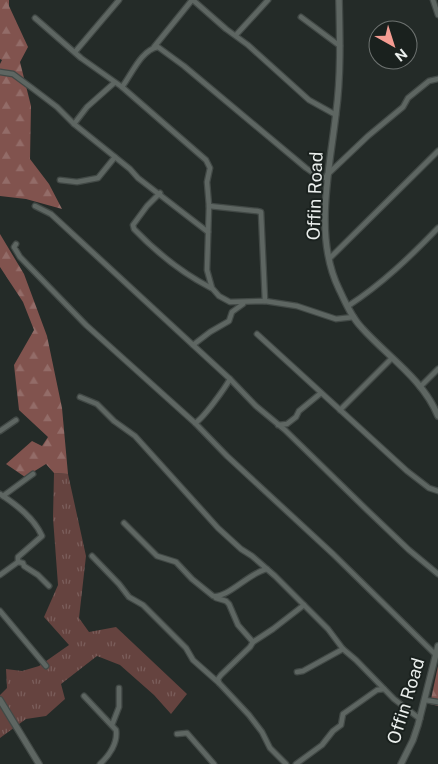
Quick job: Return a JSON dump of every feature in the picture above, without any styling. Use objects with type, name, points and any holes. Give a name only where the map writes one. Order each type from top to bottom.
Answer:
[{"type":"street","points":[[75,52],[119,0]]},
{"type":"street","points":[[122,87],[142,59],[193,0],[226,29],[236,35],[308,100],[336,115]]},
{"type":"street","points":[[236,35],[268,0]]},
{"type":"street","name":"Offin Road","points":[[339,0],[340,73],[327,177],[326,230],[332,273],[338,288],[360,327],[401,365],[428,396],[438,416]]},
{"type":"street","points":[[433,0],[438,15]]},
{"type":"street","points":[[302,17],[340,46]]},
{"type":"street","points":[[35,18],[114,83],[122,87],[206,160],[210,168],[207,188],[209,206],[206,270],[212,288]]},
{"type":"street","points":[[152,49],[158,47],[184,66],[306,168],[316,175],[327,177],[368,136],[403,107],[408,98],[429,81],[438,79]]},
{"type":"street","points":[[0,72],[8,72],[17,76],[57,107],[74,124],[130,169],[138,178],[208,232]]},
{"type":"street","points":[[74,124],[87,107],[114,83]]},
{"type":"street","points":[[330,258],[438,151]]},
{"type":"street","points":[[60,180],[77,182],[98,178],[115,157]]},
{"type":"street","points":[[160,194],[147,206],[133,225],[134,229],[182,272],[212,288],[223,300],[297,306],[336,318],[354,317]]},
{"type":"street","points":[[35,206],[51,214],[230,379],[256,406],[278,424],[409,550],[438,574]]},
{"type":"street","points":[[209,206],[260,212],[265,302]]},
{"type":"street","points":[[348,306],[392,274],[438,228]]},
{"type":"street","points":[[16,244],[14,248],[16,251],[50,289],[91,329],[195,423],[227,456],[333,554],[436,655]]},
{"type":"street","points":[[193,345],[229,321],[232,312],[244,303]]},
{"type":"street","points":[[257,334],[407,471],[428,488],[438,491]]},
{"type":"street","points":[[340,410],[392,358]]},
{"type":"street","points":[[420,387],[438,369]]},
{"type":"street","points":[[195,423],[211,404],[218,399],[230,379]]},
{"type":"street","points":[[278,424],[287,424],[320,393]]},
{"type":"street","points":[[80,397],[97,404],[114,421],[135,436],[218,528],[241,549],[267,568],[328,629],[343,649],[384,689],[420,719]]},
{"type":"street","points":[[0,431],[16,420]]},
{"type":"street","points":[[18,562],[18,556],[42,536],[28,516],[1,495],[33,474]]},
{"type":"street","points":[[124,523],[157,556],[176,562],[192,579],[214,596],[226,601],[232,608],[238,624],[253,642]]},
{"type":"street","points":[[92,556],[129,597],[143,605],[186,648],[193,660],[220,682],[262,732],[270,748],[286,764]]},
{"type":"street","points":[[0,575],[18,562]]},
{"type":"street","points":[[18,562],[23,563],[24,566],[38,575],[49,586]]},
{"type":"street","points":[[214,596],[222,596],[254,574],[267,568]]},
{"type":"street","points":[[220,682],[218,679],[221,675],[253,642],[304,605]]},
{"type":"street","points":[[0,612],[46,666]]},
{"type":"street","points":[[0,622],[6,618]]},
{"type":"street","name":"Offin Road","points":[[401,764],[413,740],[420,719],[438,646]]},
{"type":"street","points":[[297,672],[318,664],[343,649]]},
{"type":"street","points":[[112,725],[119,707],[119,688]]},
{"type":"street","points":[[296,764],[325,742],[341,725],[343,714],[377,690],[384,689]]},
{"type":"street","points":[[84,696],[116,730],[110,754],[100,764]]},
{"type":"street","points":[[0,700],[39,764]]},
{"type":"street","points":[[425,700],[438,702]]},
{"type":"street","points":[[177,734],[187,733],[214,764]]},
{"type":"green space","points":[[0,0],[9,0],[9,6],[28,47],[20,62],[31,106],[30,159],[49,184],[62,209],[26,199],[0,196],[0,64],[2,60],[0,59]]},
{"type":"green space","points":[[0,234],[24,274],[47,336],[62,408],[68,474],[54,473],[46,464],[25,477],[6,464],[32,441],[42,446],[48,437],[19,410],[14,365],[34,330],[23,302],[0,267]]},
{"type":"green space","points":[[54,473],[68,474],[86,556],[79,618],[89,632],[116,627],[187,694],[171,714],[154,695],[120,665],[97,656],[61,684],[65,699],[46,716],[26,719],[0,738],[0,695],[7,688],[6,669],[22,671],[39,666],[69,645],[44,617],[58,585],[53,518]]},
{"type":"green space","points":[[438,666],[438,706],[430,704]]}]
